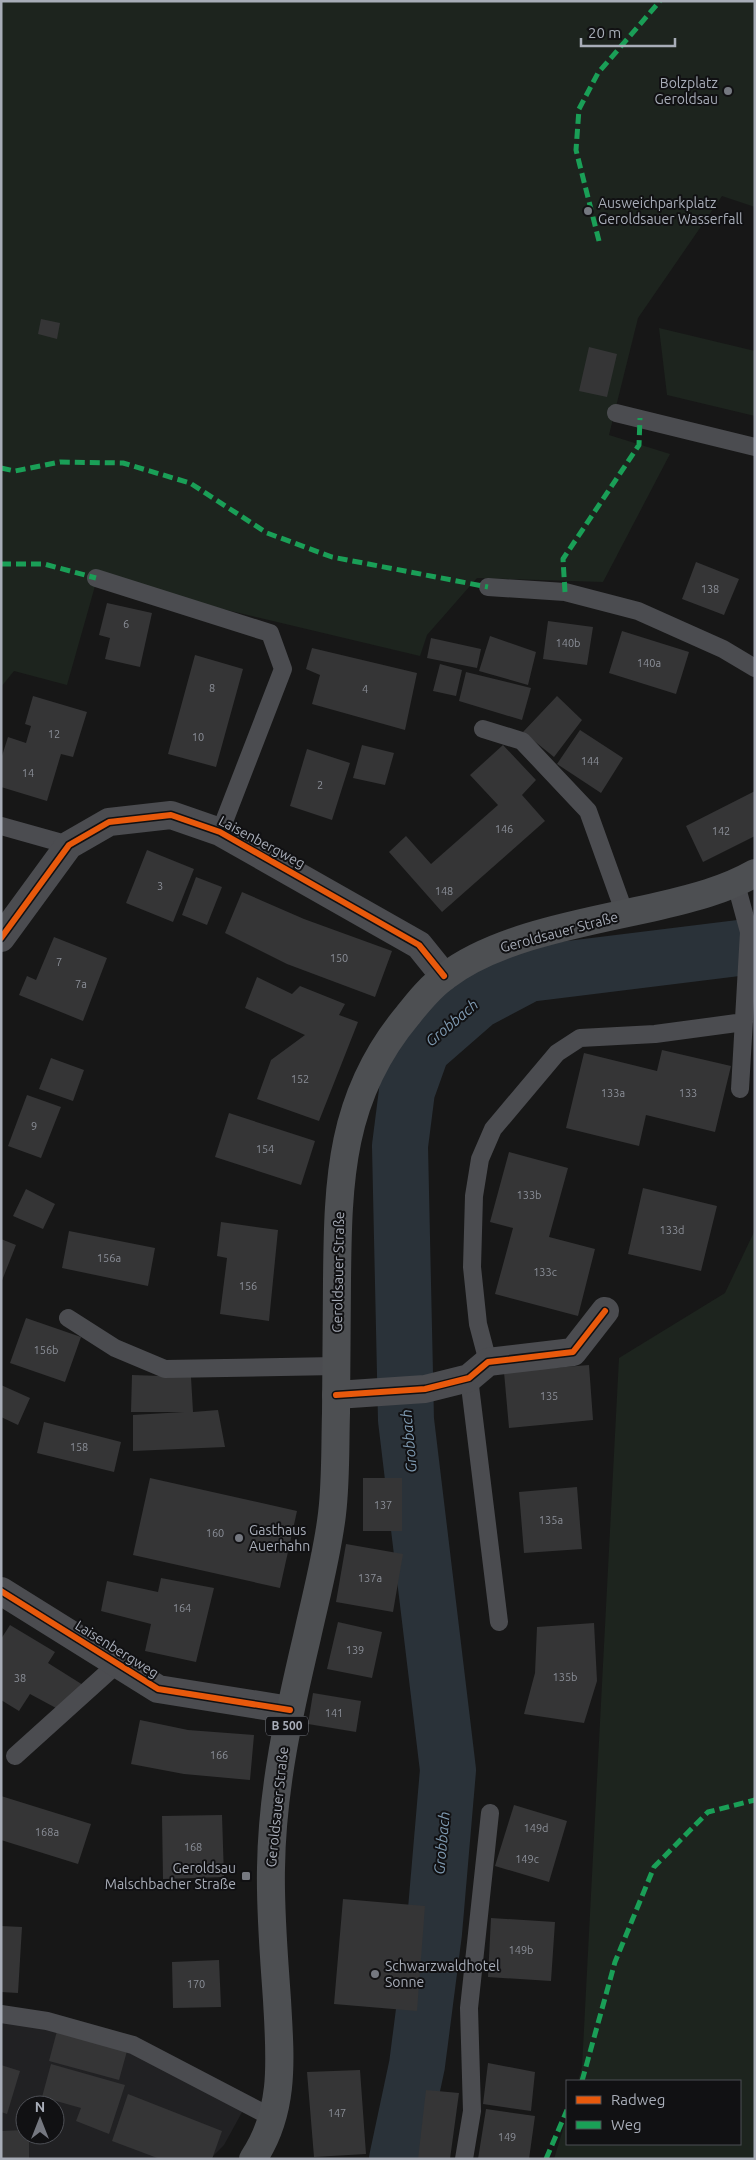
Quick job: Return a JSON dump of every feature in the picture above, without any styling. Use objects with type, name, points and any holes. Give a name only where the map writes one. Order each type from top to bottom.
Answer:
[{"type":"main road","name":"Geroldsauer Straße","points":[[253,2159],[267,2134],[273,2118],[280,2079],[271,1867],[277,1790],[290,1710],[323,1565],[332,1516],[335,1470],[340,1181],[350,1126],[366,1080],[400,1024],[421,999],[444,976],[471,960],[499,946],[529,937],[704,895],[745,878]]},
{"type":"street","name":"Laisenbergweg","points":[[1,938],[69,845],[109,822],[170,815],[220,832],[419,946],[444,976]]},
{"type":"street","points":[[336,1395],[425,1389],[478,1370],[573,1352],[606,1311]]},
{"type":"street","name":"Laisenbergweg","points":[[1,1591],[158,1689],[290,1710]]},
{"type":"lane","points":[[616,413],[755,447]]},
{"type":"lane","name":"Laisenbergweg","points":[[96,578],[270,633],[283,669],[220,832]]},
{"type":"lane","points":[[488,587],[565,592],[638,611],[723,649],[755,668]]},
{"type":"lane","points":[[483,729],[522,741],[588,811],[625,914]]},
{"type":"lane","points":[[1,826],[69,845]]},
{"type":"lane","name":"Geroldsauer Straße","points":[[740,1089],[749,932],[745,878]]},
{"type":"lane","points":[[499,1622],[478,1370],[478,1324],[472,1267],[474,1196],[480,1159],[493,1130],[525,1090],[557,1053],[580,1038],[656,1034],[744,1022]]},
{"type":"lane","points":[[68,1318],[115,1348],[165,1369],[336,1366]]},
{"type":"lane","points":[[15,1756],[118,1664]]},
{"type":"lane","points":[[464,2159],[472,2111],[468,2008],[490,1814]]},
{"type":"lane","points":[[1,2014],[47,2021],[133,2046],[273,2118]]},
{"type":"shaded area","points":[[1,1],[755,1],[755,207],[722,196],[638,318],[609,435],[670,454],[603,582],[477,578],[427,635],[420,656],[97,579],[67,685],[14,671],[1,687]]},
{"type":"shaded area","points":[[659,328],[755,351],[755,416],[667,395]]},
{"type":"shaded area","points":[[755,1230],[755,2159],[554,2159],[566,2119],[566,2145],[741,2145],[741,2080],[578,2080],[582,2067],[619,1358],[725,1293]]},
{"type":"shaded area","points":[[1,2014],[133,2045],[247,2103],[224,2145],[210,2159],[1,2159]]},
{"type":"building","points":[[41,319],[60,323],[57,339],[38,334]]},
{"type":"building","points":[[589,347],[617,354],[607,397],[579,391]]},
{"type":"building","points":[[696,562],[739,579],[724,615],[682,599]]},
{"type":"building","points":[[107,603],[152,613],[140,667],[105,659],[110,638],[99,635]]},
{"type":"building","points":[[548,621],[593,627],[587,665],[543,659]]},
{"type":"building","points":[[622,631],[689,652],[676,694],[609,673]]},
{"type":"building","points":[[490,636],[536,652],[528,685],[479,671]]},
{"type":"building","points":[[431,638],[481,649],[477,668],[427,658]]},
{"type":"building","points":[[312,648],[417,673],[405,730],[312,704],[320,675],[306,669]]},
{"type":"building","points":[[195,655],[243,669],[216,767],[168,754]]},
{"type":"building","points":[[440,664],[462,670],[456,696],[433,691]]},
{"type":"building","points":[[466,672],[531,688],[522,720],[459,701]]},
{"type":"building","points":[[33,696],[87,712],[73,757],[61,754],[47,801],[1,787],[1,759],[8,737],[26,743],[31,726],[25,724]]},
{"type":"building","points":[[557,696],[582,720],[554,757],[523,732]]},
{"type":"building","points":[[580,730],[623,758],[601,793],[557,764]]},
{"type":"building","points":[[362,745],[394,753],[385,785],[353,778]]},
{"type":"building","points":[[503,745],[536,780],[522,795],[545,821],[442,912],[389,852],[406,836],[431,864],[498,805],[470,775]]},
{"type":"building","points":[[307,749],[350,763],[332,820],[290,806]]},
{"type":"building","points":[[755,791],[755,836],[703,862],[686,826]]},
{"type":"building","points":[[147,850],[194,869],[173,922],[126,903]]},
{"type":"building","points":[[196,877],[222,887],[207,925],[182,915]]},
{"type":"building","points":[[242,892],[304,919],[392,951],[375,997],[287,964],[225,933]]},
{"type":"building","points":[[54,937],[107,958],[83,1021],[19,995],[27,976],[36,980]]},
{"type":"building","points":[[257,977],[292,994],[300,986],[345,1004],[339,1015],[358,1022],[319,1121],[257,1099],[271,1060],[305,1035],[245,1008]]},
{"type":"building","points":[[662,1050],[731,1066],[715,1132],[646,1115],[639,1146],[566,1128],[584,1053],[657,1071]]},
{"type":"building","points":[[51,1058],[84,1070],[73,1101],[39,1089]]},
{"type":"building","points":[[27,1095],[61,1107],[41,1158],[8,1146]]},
{"type":"building","points":[[229,1113],[315,1141],[301,1185],[215,1157]]},
{"type":"building","points":[[509,1152],[568,1168],[549,1237],[595,1249],[578,1316],[495,1294],[513,1228],[490,1222]]},
{"type":"building","points":[[643,1188],[717,1206],[701,1271],[628,1254]]},
{"type":"building","points":[[26,1189],[55,1204],[43,1229],[13,1216]]},
{"type":"building","points":[[221,1222],[278,1230],[269,1321],[220,1314],[227,1258],[217,1256]]},
{"type":"building","points":[[69,1231],[155,1248],[148,1286],[62,1268]]},
{"type":"building","points":[[1,1239],[16,1245],[1,1283]]},
{"type":"building","points":[[26,1318],[81,1337],[65,1382],[10,1363]]},
{"type":"building","points":[[589,1365],[593,1420],[509,1428],[504,1372]]},
{"type":"building","points":[[132,1375],[191,1377],[193,1412],[218,1410],[225,1447],[133,1451],[133,1415],[184,1412],[131,1412]]},
{"type":"building","points":[[1,1385],[30,1398],[18,1425],[1,1417]]},
{"type":"building","points":[[44,1422],[121,1442],[114,1472],[37,1453]]},
{"type":"building","points":[[150,1478],[297,1511],[280,1588],[133,1555]]},
{"type":"building","points":[[363,1478],[402,1478],[402,1531],[363,1531]]},
{"type":"building","points":[[577,1487],[582,1549],[524,1553],[519,1492]]},
{"type":"building","points":[[346,1544],[403,1554],[393,1612],[336,1602]]},
{"type":"building","points":[[161,1578],[214,1588],[196,1662],[145,1651],[151,1624],[101,1611],[107,1581],[158,1592]]},
{"type":"building","points":[[338,1622],[382,1632],[372,1678],[327,1669]]},
{"type":"building","points":[[594,1623],[597,1681],[584,1723],[524,1714],[535,1673],[537,1627]]},
{"type":"building","points":[[10,1625],[55,1652],[48,1663],[83,1685],[56,1708],[30,1694],[19,1711],[1,1700],[1,1639]]},
{"type":"building","points":[[313,1693],[361,1701],[356,1732],[308,1724]]},
{"type":"building","points":[[140,1720],[188,1730],[254,1735],[250,1780],[184,1774],[131,1764]]},
{"type":"building","points":[[1,1796],[91,1824],[78,1864],[1,1840]]},
{"type":"building","points":[[514,1805],[567,1821],[549,1882],[495,1866]]},
{"type":"building","points":[[222,1815],[224,1877],[163,1879],[162,1816]]},
{"type":"building","points":[[343,1899],[425,1906],[417,2011],[334,2004]]},
{"type":"building","points":[[491,1918],[555,1922],[551,1981],[488,1977]]},
{"type":"building","points":[[1,1926],[22,1927],[18,1993],[1,1992]]},
{"type":"building","points":[[219,1960],[221,2007],[173,2008],[172,1962]]},
{"type":"building","points":[[57,2031],[127,2051],[119,2080],[49,2061]]},
{"type":"building","points":[[488,2063],[535,2072],[531,2111],[483,2104]]},
{"type":"building","points":[[51,2064],[125,2085],[109,2134],[76,2121],[81,2108],[65,2103],[65,2095],[43,2095]]},
{"type":"building","points":[[1,2065],[20,2071],[7,2114],[1,2112]]},
{"type":"building","points":[[360,2070],[366,2154],[314,2157],[307,2072]]},
{"type":"building","points":[[426,2090],[459,2093],[450,2159],[418,2159]]},
{"type":"building","points":[[128,2094],[222,2131],[212,2159],[160,2159],[112,2141]]},
{"type":"building","points":[[486,2109],[535,2116],[529,2159],[478,2159]]},
{"type":"building","points":[[15,2130],[15,2145],[29,2145],[29,2159],[1,2159],[1,2131]]},
{"type":"waterway","name":"Grobbach","points":[[397,2159],[417,2065],[434,1933],[448,1770],[406,1420],[400,1146],[407,1091],[422,1049],[477,1001],[528,974],[755,946]]},
{"type":"marked path","points":[[599,241],[576,150],[579,109],[598,73],[660,1]]},
{"type":"marked path","points":[[565,592],[563,559],[639,445],[640,418]]},
{"type":"marked path","points":[[1,468],[15,471],[60,462],[123,463],[190,483],[267,533],[332,557],[488,587]]},
{"type":"marked path","points":[[1,564],[44,564],[96,578]]},
{"type":"marked path","points":[[582,2080],[615,1962],[654,1867],[708,1812],[755,1800]]},
{"type":"marked path","points":[[546,2159],[566,2112]]},
{"type":"cycle path","points":[[1,938],[69,845],[109,822],[171,815],[220,832],[419,945],[444,976]]},
{"type":"cycle path","points":[[336,1395],[425,1389],[469,1378],[488,1362],[573,1352],[605,1311]]},
{"type":"cycle path","points":[[1,1591],[158,1689],[290,1710]]},
{"type":"place","name":"Bolzplatz Geroldsau","points":[[728,91]]},
{"type":"place","name":"Ausweichparkplatz Geroldsauer Wasserfall","points":[[588,211]]},
{"type":"place","name":"Gasthaus Auerhahn","points":[[239,1538]]},
{"type":"place","name":"Geroldsau Malschbacher Straße","points":[[246,1876]]},
{"type":"place","name":"Schwarzwaldhotel Sonne","points":[[375,1974]]}]
